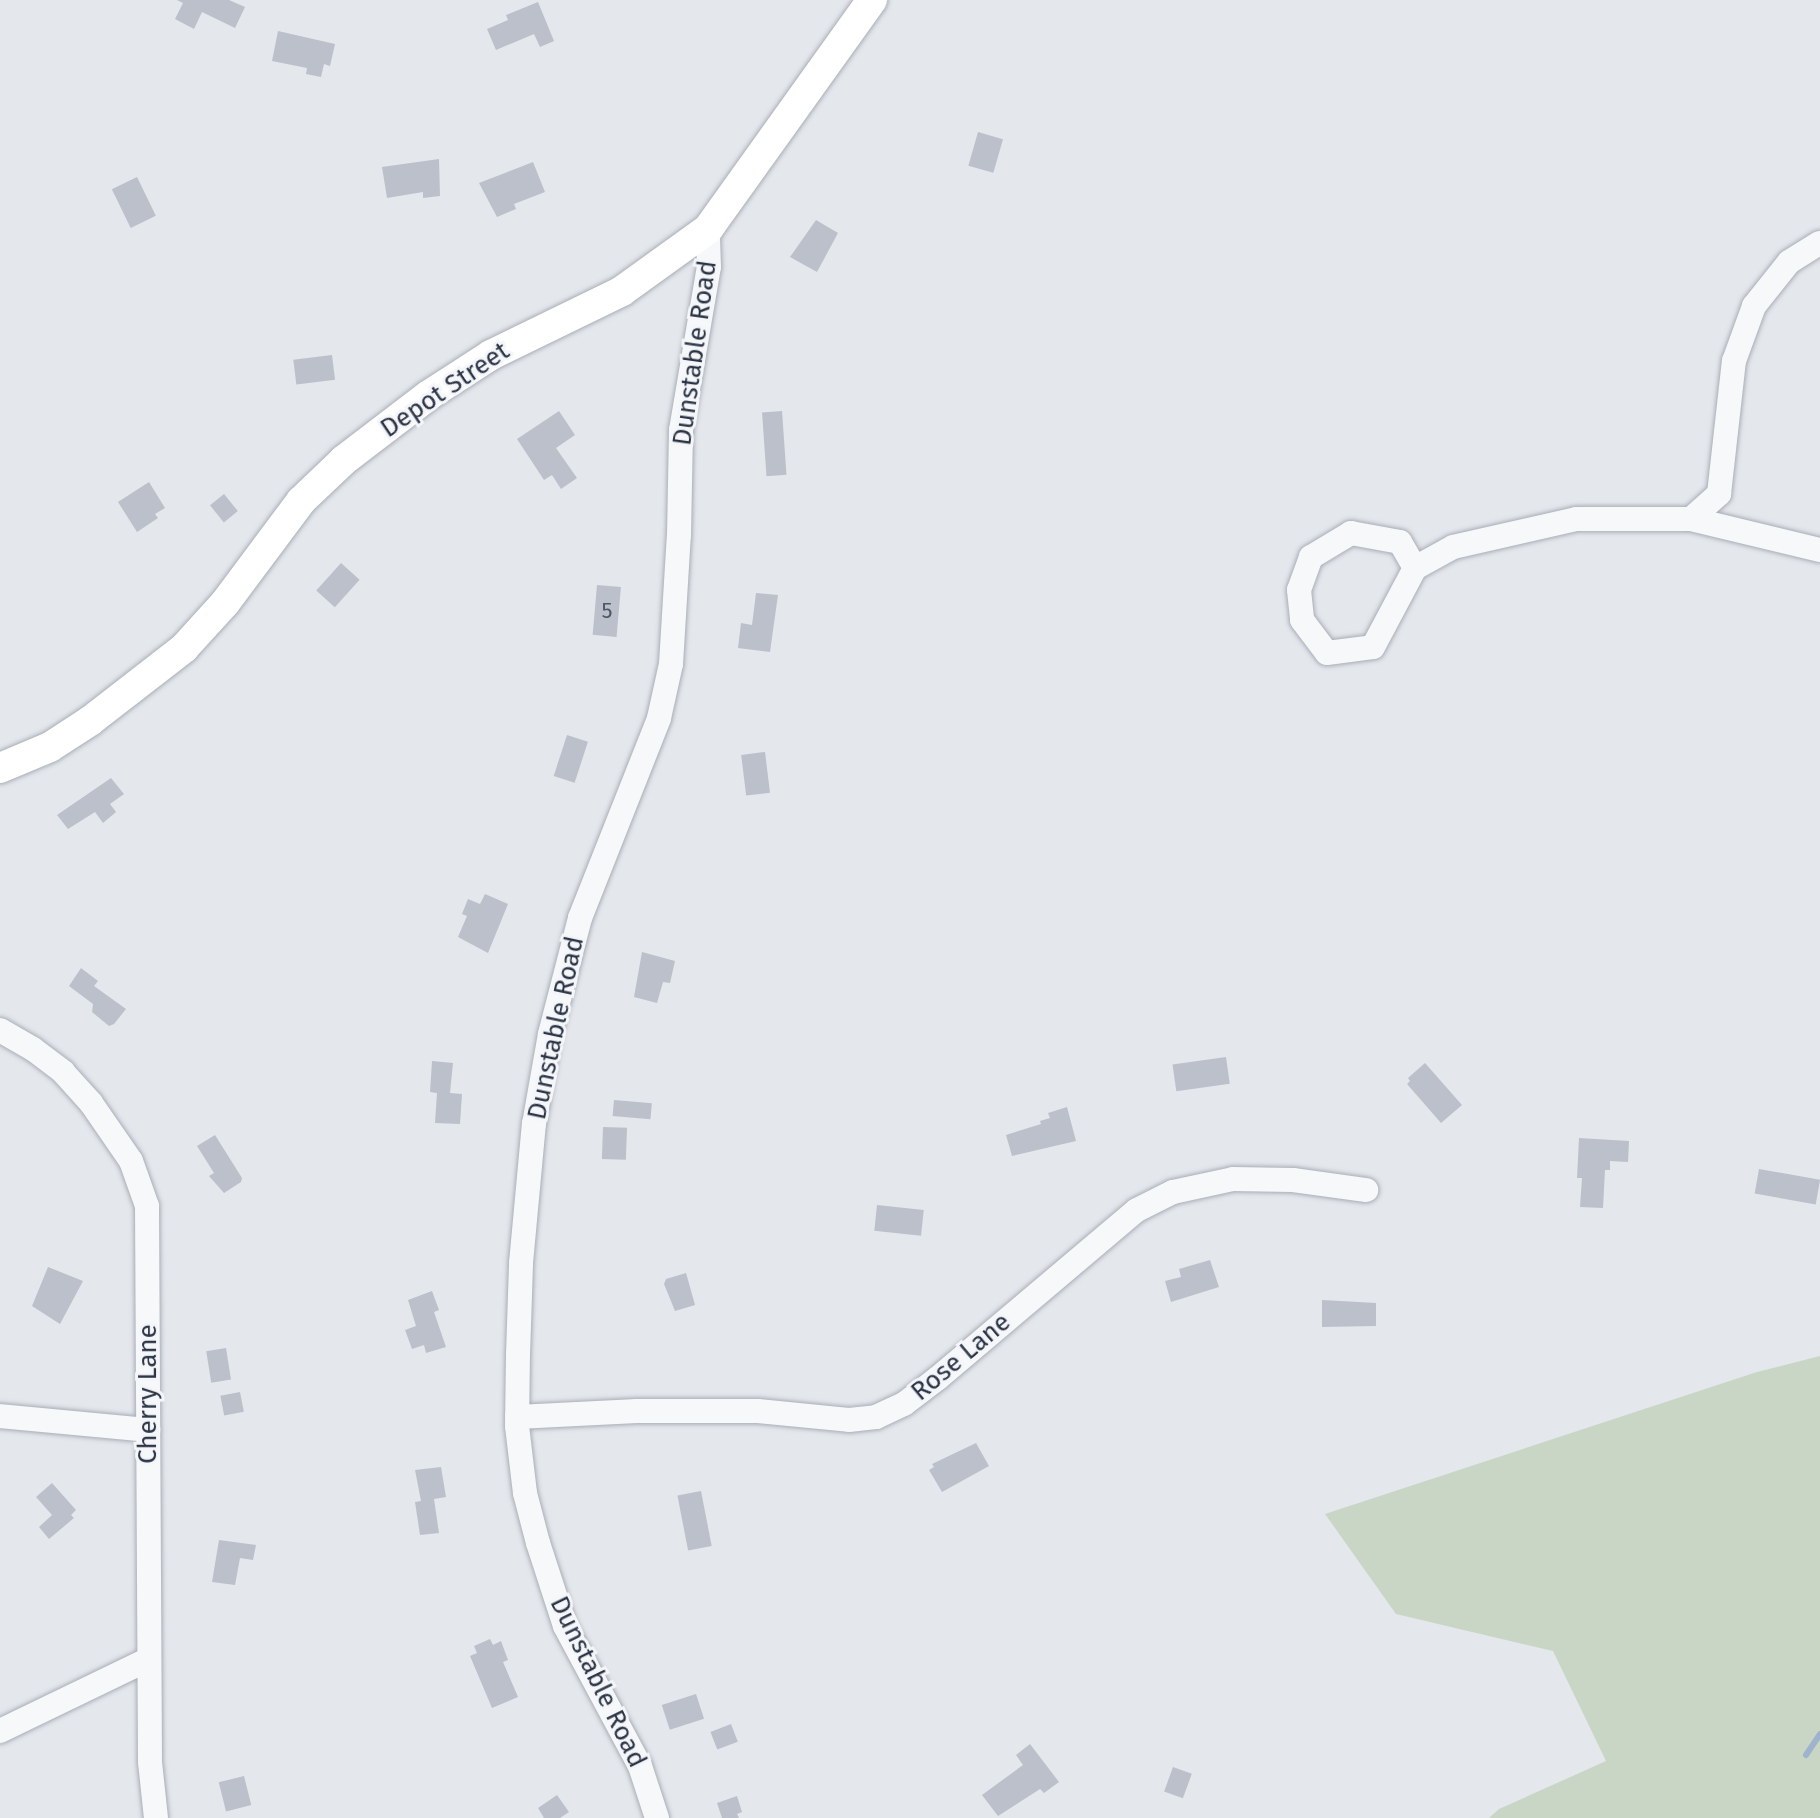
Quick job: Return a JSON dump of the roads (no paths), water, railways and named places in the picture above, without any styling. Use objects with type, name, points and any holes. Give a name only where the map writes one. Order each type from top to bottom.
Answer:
[{"type":"main road","name":"Depot Street","points":[[0,768],[50,747],[90,721],[184,648],[225,603],[301,501],[344,460],[429,395],[491,355],[622,291],[708,229],[872,0]]},
{"type":"street","name":"Dunstable Road","points":[[657,1818],[640,1766],[565,1626],[525,1493],[517,1417],[521,1263],[534,1124],[550,1034],[580,918],[659,718],[671,664],[679,535],[681,430],[709,267],[708,229]]},
{"type":"street","points":[[1691,519],[1719,494],[1734,361],[1754,306],[1789,262],[1820,243]]},
{"type":"street","points":[[1415,568],[1400,542],[1351,533],[1311,557],[1299,590],[1302,620],[1327,653],[1373,647],[1415,568],[1453,547],[1576,519],[1691,519],[1820,550]]},
{"type":"street","name":"Cherry Lane","points":[[0,1030],[33,1049],[63,1072],[91,1103],[131,1161],[147,1206],[150,1762],[156,1818]]},
{"type":"street","name":"Rose Lane","points":[[517,1417],[637,1411],[758,1411],[849,1420],[876,1417],[904,1404],[938,1378],[1137,1210],[1173,1192],[1233,1179],[1293,1180],[1366,1190]]},
{"type":"street","points":[[0,1416],[148,1430]]},
{"type":"street","points":[[0,1731],[149,1659]]},
{"type":"waterway","points":[[1806,1755],[1820,1734]]}]
